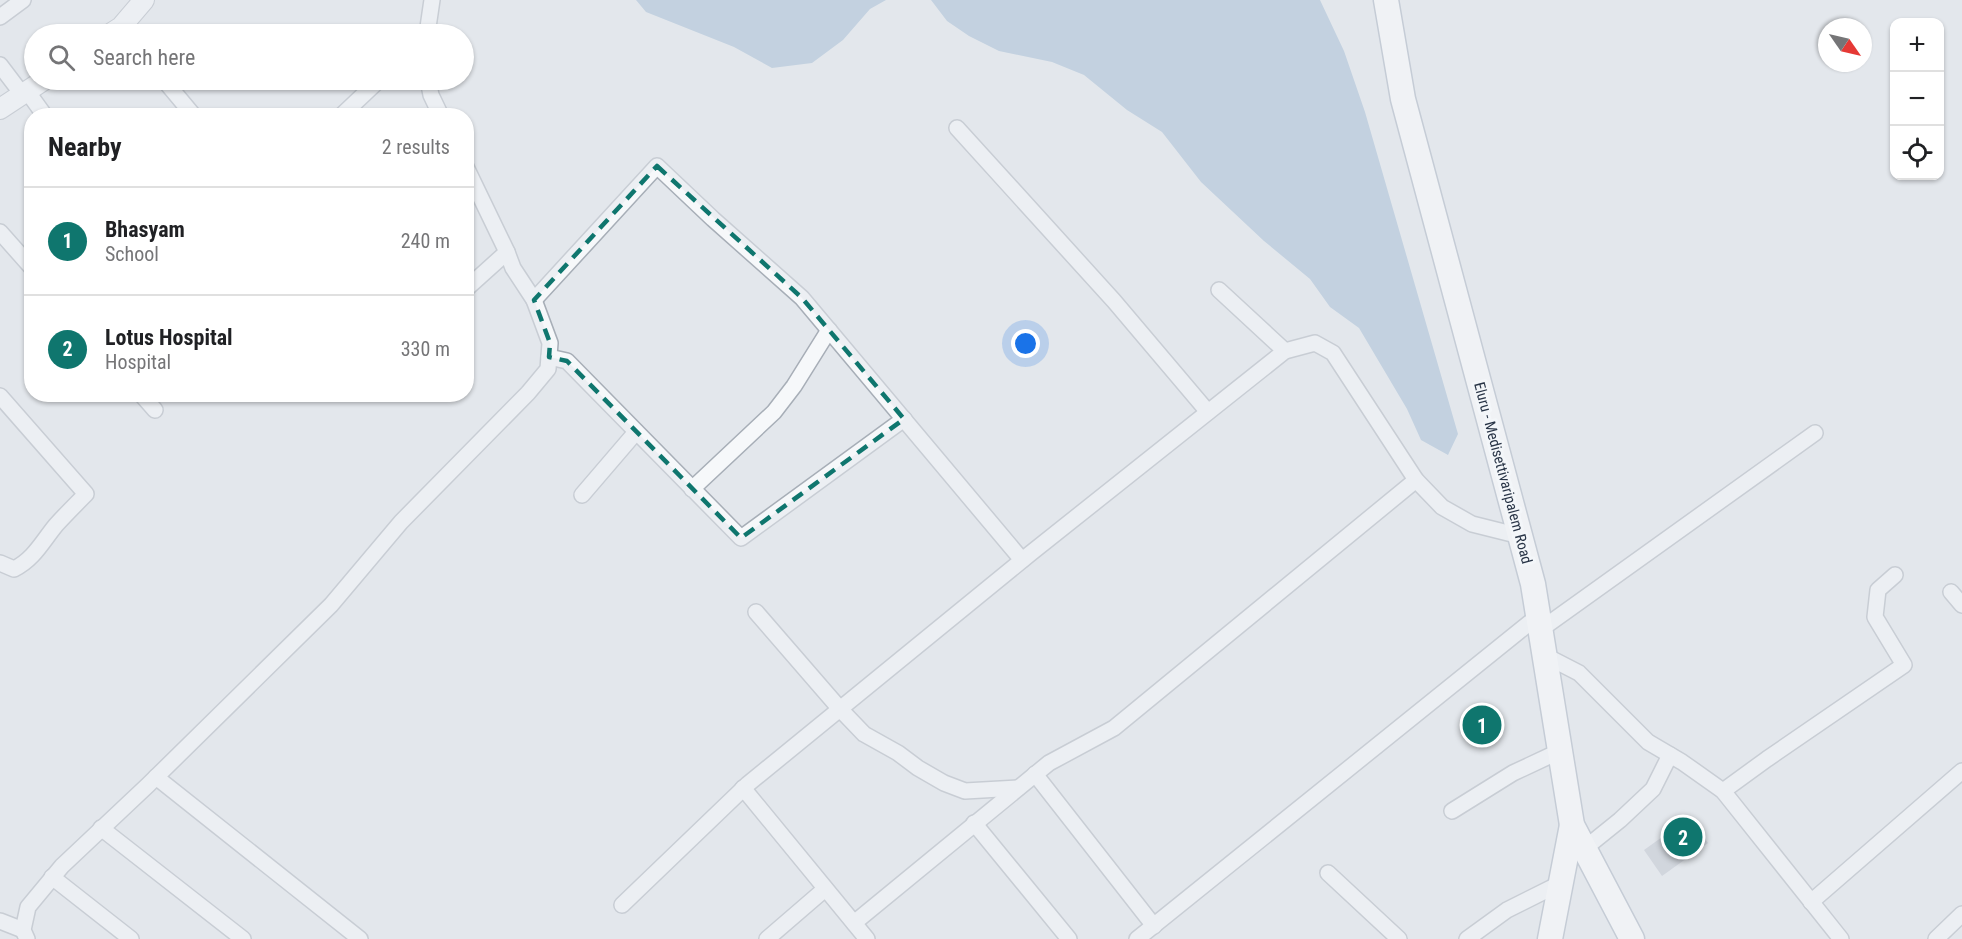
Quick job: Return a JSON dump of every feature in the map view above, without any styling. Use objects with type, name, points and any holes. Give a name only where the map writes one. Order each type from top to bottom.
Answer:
[{"type":"main road","name":"Eluru - Medisettivaripalem Road","points":[[1386,0],[1403,99],[1533,584],[1572,825],[1632,939]]},
{"type":"main road","points":[[1550,939],[1572,825]]},
{"type":"street","points":[[0,17],[23,0]]},
{"type":"street","points":[[125,24],[144,0]]},
{"type":"street","points":[[428,24],[432,0]]},
{"type":"street","points":[[0,65],[38,108]]},
{"type":"street","points":[[0,109],[29,90]]},
{"type":"street","points":[[172,90],[187,108]]},
{"type":"street","points":[[352,108],[369,90]]},
{"type":"street","points":[[431,90],[438,108]]},
{"type":"street","points":[[957,128],[1114,301],[1208,412]]},
{"type":"street","points":[[534,300],[657,166],[802,298],[1022,560]]},
{"type":"street","points":[[0,921],[25,934],[28,907],[52,877],[331,605],[401,522],[528,393],[548,369],[550,343],[534,300],[513,268],[474,185]]},
{"type":"street","points":[[0,232],[24,259]]},
{"type":"street","points":[[474,289],[507,252]]},
{"type":"street","points":[[1219,290],[1285,351]]},
{"type":"street","points":[[692,489],[774,412],[794,386],[829,330]]},
{"type":"street","points":[[622,905],[743,788],[1022,560],[1285,351],[1315,343],[1333,353],[1416,480],[1442,507],[1472,524],[1520,536]]},
{"type":"street","points":[[549,357],[567,361],[741,538],[904,419]]},
{"type":"street","points":[[0,396],[86,494],[26,563],[14,569],[0,563]]},
{"type":"street","points":[[148,402],[155,410]]},
{"type":"street","points":[[582,495],[636,432]]},
{"type":"street","points":[[1137,939],[1539,623],[1815,433]]},
{"type":"street","points":[[854,923],[1035,774],[1067,752],[1114,728],[1416,480]]},
{"type":"street","points":[[1724,791],[1904,665],[1875,617],[1878,590],[1895,575]]},
{"type":"street","points":[[1951,592],[1962,605]]},
{"type":"street","points":[[756,612],[864,734],[944,783],[965,791],[1018,788]]},
{"type":"street","points":[[1544,655],[1579,673],[1647,742],[1724,791],[1840,939]]},
{"type":"street","points":[[1452,811],[1513,773],[1560,751]]},
{"type":"street","points":[[1584,849],[1653,789],[1670,755]]},
{"type":"street","points":[[1811,902],[1962,771]]},
{"type":"street","points":[[1035,774],[1154,926]]},
{"type":"street","points":[[156,777],[360,939]]},
{"type":"street","points":[[743,788],[867,939]]},
{"type":"street","points":[[974,823],[1069,939]]},
{"type":"street","points":[[101,828],[243,939]]},
{"type":"street","points":[[1328,873],[1399,939]]},
{"type":"street","points":[[52,877],[131,939]]},
{"type":"street","points":[[1467,939],[1507,909],[1561,883]]},
{"type":"street","points":[[767,939],[825,889]]},
{"type":"street","points":[[1936,939],[1962,914]]},
{"type":"highlighted area","points":[[657,166],[802,298],[904,419],[741,538],[567,361],[549,357],[550,343],[534,300]]},
{"type":"water","points":[[636,0],[886,0],[870,9],[843,40],[812,63],[772,68],[734,47],[646,12]]},
{"type":"water","points":[[931,0],[1320,0],[1344,51],[1365,112],[1458,434],[1448,455],[1421,440],[1407,409],[1359,328],[1330,307],[1310,279],[1264,241],[1201,182],[1162,132],[1127,110],[1084,75],[1052,62],[999,51],[969,36],[947,21]]},
{"type":"building","points":[[1690,817],[1708,843],[1662,876],[1644,850]]},
{"type":"place","name":"Bhasyam","points":[[1482,725]]},
{"type":"place","name":"Lotus Hospital","points":[[1683,837]]}]
